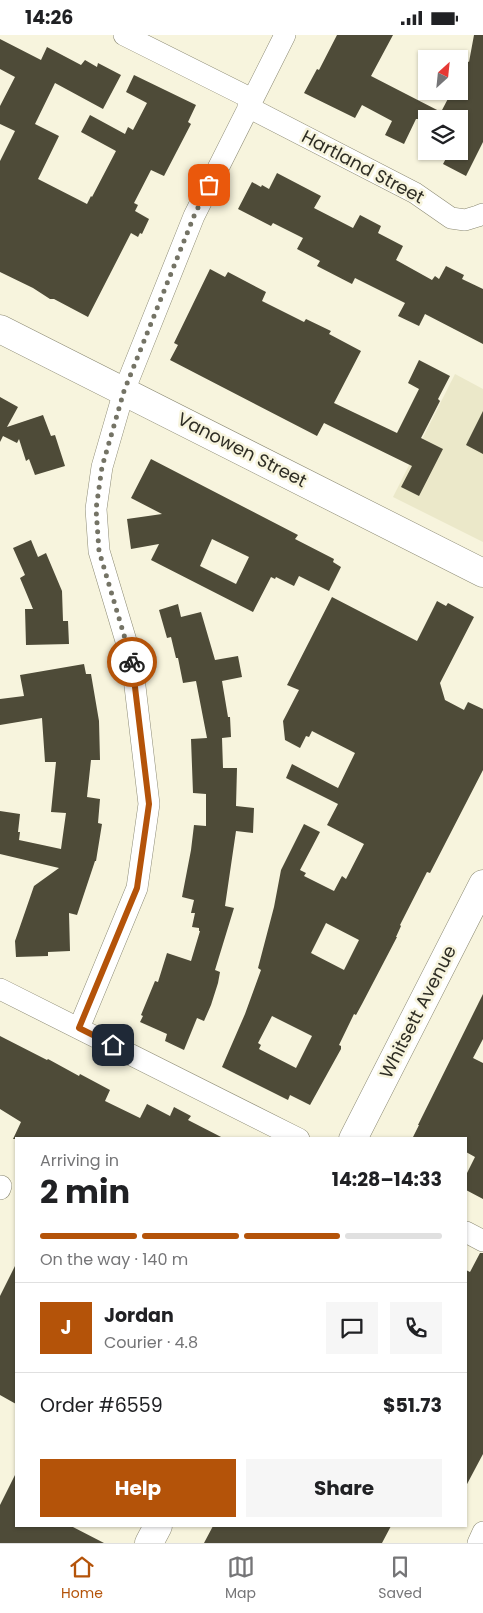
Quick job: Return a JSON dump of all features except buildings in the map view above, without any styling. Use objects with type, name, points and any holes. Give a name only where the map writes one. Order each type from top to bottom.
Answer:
[{"type":"main road","name":"Vanowen Street","points":[[0,329],[483,573]]},
{"type":"main road","name":"Whitsett Avenue","points":[[354,1137],[483,884]]},
{"type":"main road","points":[[149,1543],[157,1527]]},
{"type":"street","name":"Hartland Street","points":[[124,35],[415,193],[451,218],[465,220],[481,215]]},
{"type":"street","points":[[79,1028],[137,888],[149,804],[132,661],[99,551],[96,509],[102,467],[124,391],[194,216],[285,35]]},
{"type":"street","points":[[0,989],[295,1137]]},
{"type":"street","points":[[467,1233],[483,1241]]},
{"type":"street","points":[[478,1543],[483,1532]]},
{"type":"shaded area","points":[[455,374],[483,389],[483,542],[393,497]]},
{"type":"way so far","points":[[132,662],[99,551],[96,509],[102,467],[124,391],[194,216],[209,185]]},
{"type":"route","points":[[113,1045],[79,1028],[137,888],[149,804],[132,662]]}]
